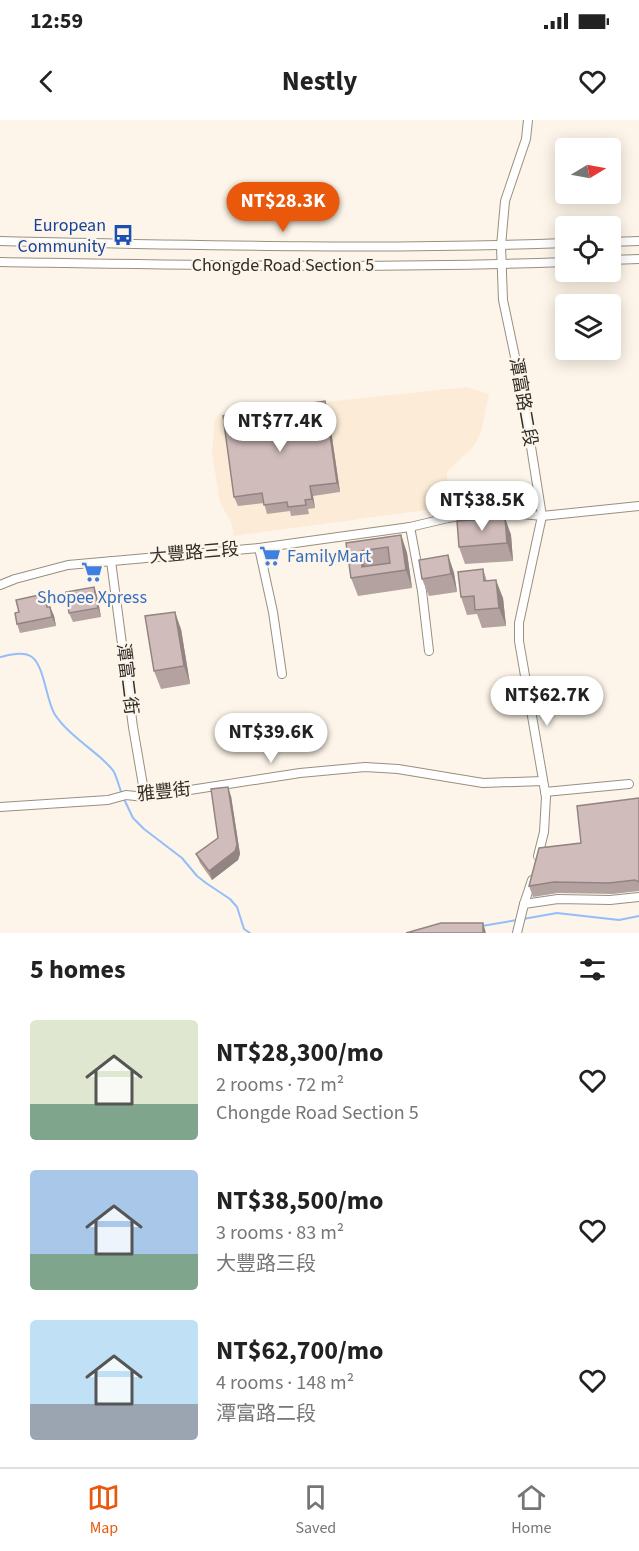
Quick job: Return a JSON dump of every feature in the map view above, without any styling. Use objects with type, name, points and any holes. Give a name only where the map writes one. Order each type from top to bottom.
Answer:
[{"type":"street","name":"潭富路二段","points":[[528,120],[526,139],[505,201],[501,264],[503,300],[521,382],[542,516],[519,623],[519,641],[545,792],[544,832],[537,861]]},
{"type":"street","points":[[621,241],[639,240]]},
{"type":"street","name":"Chongde Road Section 5","points":[[0,241],[254,246],[501,246],[555,244]]},
{"type":"street","points":[[621,260],[639,259]]},
{"type":"street","name":"Chongde Road Section 5","points":[[0,262],[247,266],[555,262]]},
{"type":"street","name":"大豐路三段","points":[[0,585],[56,567],[259,548],[410,527],[448,518],[492,512],[542,516],[639,506]]},
{"type":"street","points":[[410,527],[422,591],[429,651]]},
{"type":"street","points":[[259,548],[273,612],[282,674]]},
{"type":"street","name":"潭富二街","points":[[111,561],[133,727],[145,796]]},
{"type":"street","points":[[530,699],[585,691]]},
{"type":"street","name":"雅豐街","points":[[0,807],[108,800],[126,795],[145,796],[300,773],[365,767],[398,769],[483,783],[543,781]]},
{"type":"street","points":[[545,792],[629,784]]},
{"type":"street","points":[[517,933],[534,870]]},
{"type":"street","points":[[524,904],[558,899],[610,900],[639,897]]},
{"type":"shaded area","points":[[467,387],[489,394],[481,432],[474,446],[447,472],[449,507],[234,536],[231,522],[220,503],[212,453],[215,419],[220,413]]},
{"type":"building","points":[[325,401],[337,483],[310,486],[312,499],[305,500],[306,505],[288,507],[287,502],[264,505],[262,493],[234,497],[223,416]]},
{"type":"building","points":[[505,518],[507,543],[459,547],[457,521]]},
{"type":"building","points":[[401,535],[406,570],[351,578],[346,543]],"holes":[[[388,547],[390,563],[362,567],[360,551]]]},
{"type":"building","points":[[448,555],[451,574],[422,579],[419,560]]},
{"type":"building","points":[[483,569],[484,581],[496,580],[499,608],[475,610],[474,596],[461,597],[458,572]]},
{"type":"building","points":[[94,587],[98,608],[69,613],[66,592]]},
{"type":"building","points":[[44,594],[52,617],[17,624],[15,613],[19,612],[16,600]]},
{"type":"building","points":[[175,612],[184,666],[154,671],[145,616]]},
{"type":"building","points":[[228,787],[237,845],[235,851],[209,871],[196,854],[218,838],[211,789]]},
{"type":"building","points":[[639,798],[639,882],[635,880],[609,883],[554,882],[529,886],[539,848],[581,843],[577,806]]},
{"type":"building","points":[[441,923],[483,923],[483,933],[406,933]]},
{"type":"waterway","points":[[0,657],[25,654],[36,661],[54,713],[69,731],[111,768],[122,794]]},
{"type":"waterway","points":[[124,799],[133,818],[144,829],[182,858],[197,876],[230,899],[237,907],[244,929],[250,933]]},
{"type":"waterway","points":[[523,919],[557,913],[619,920],[639,916]]},
{"type":"waterway","points":[[482,926],[517,920]]},
{"type":"place","name":"European Community","points":[[123,235]]},
{"type":"place","name":"FamilyMart","points":[[270,556]]},
{"type":"place","name":"Shopee Xpress","points":[[92,572]]}]
